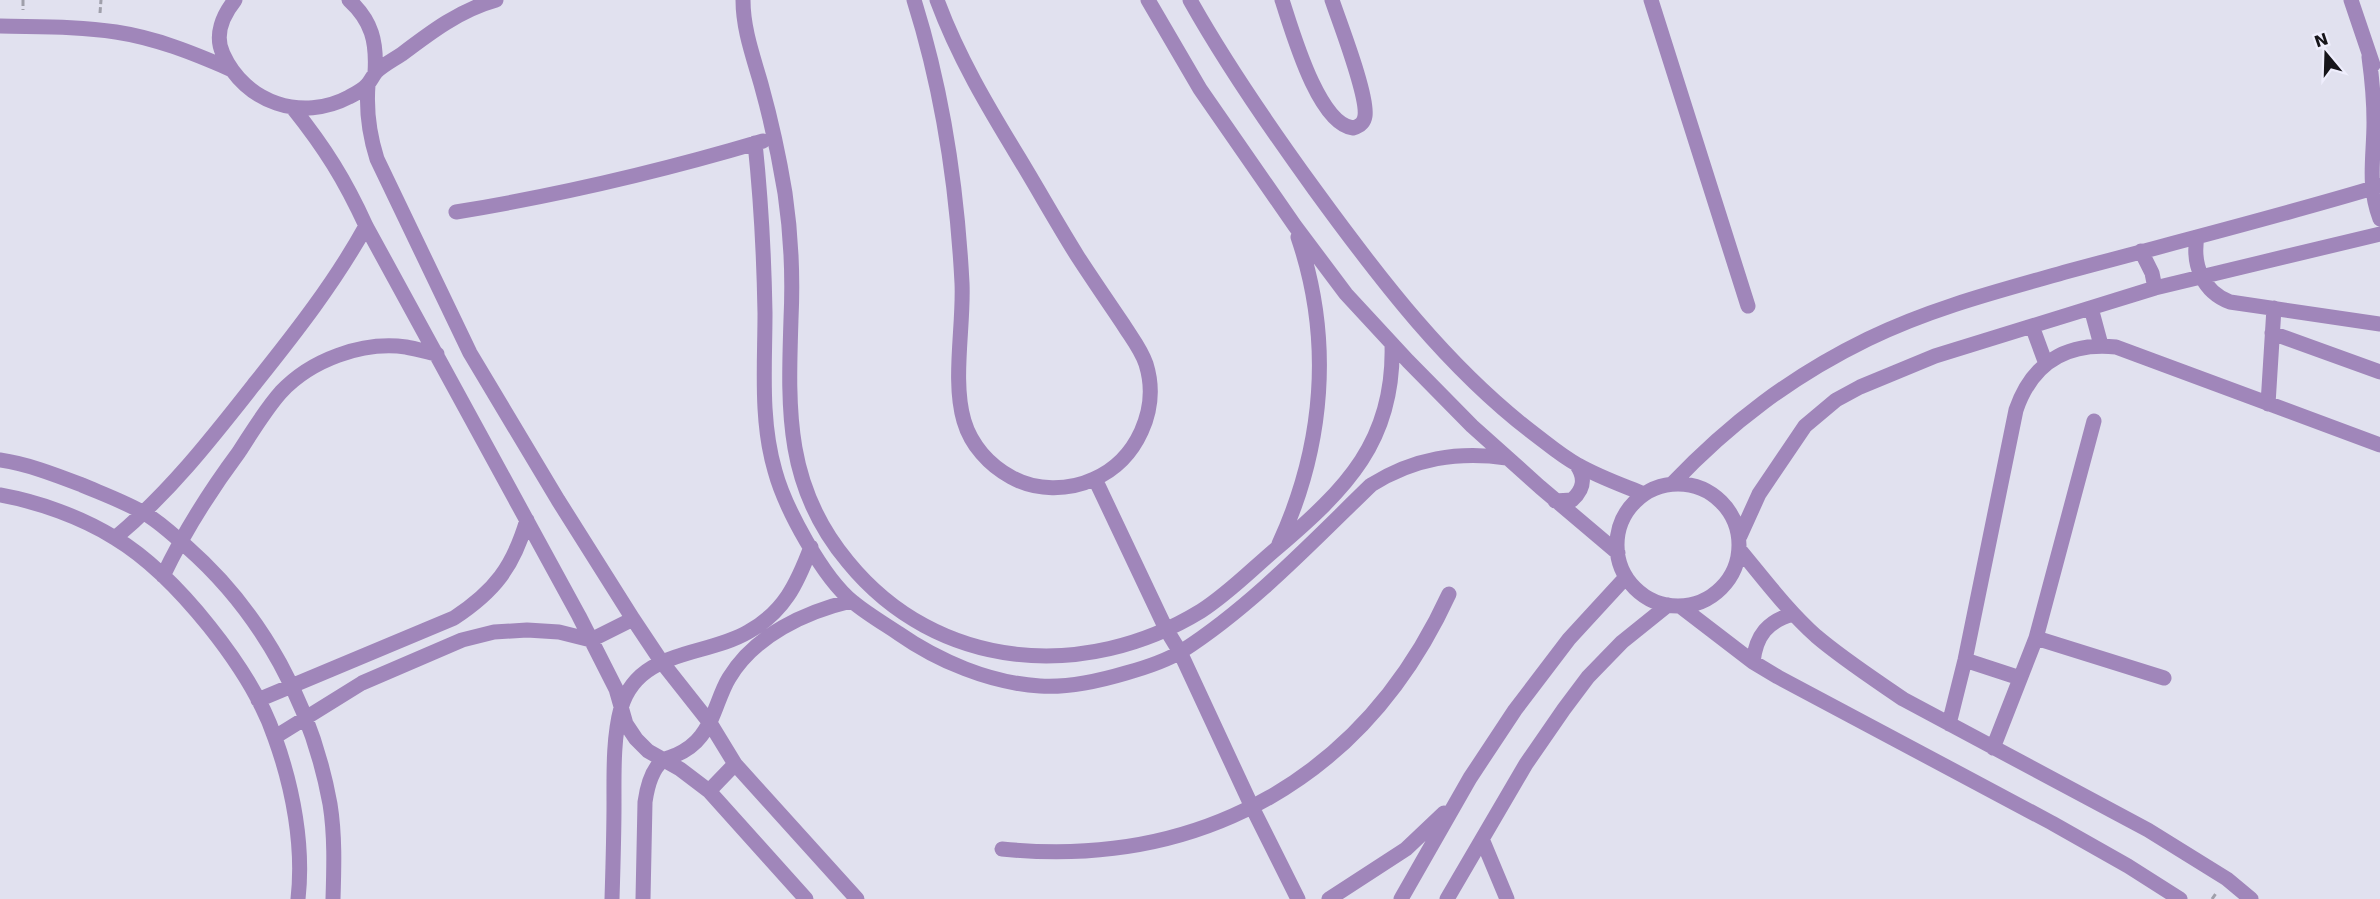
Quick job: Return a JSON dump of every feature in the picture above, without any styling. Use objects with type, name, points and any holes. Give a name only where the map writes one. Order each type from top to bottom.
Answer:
[{"type":"street","points":[[230,69],[221,51],[219,32],[225,13],[235,0]]},
{"type":"street","points":[[349,0],[361,11],[372,30],[377,51],[366,110],[369,135],[377,159],[470,353],[562,507],[661,662],[710,723],[735,764],[857,899]]},
{"type":"street","points":[[0,26],[78,27],[156,40],[230,69],[257,94],[274,103],[293,108],[313,108],[332,104],[350,96],[440,26],[478,2],[496,0]]},
{"type":"street","points":[[743,0],[743,21],[775,138],[785,196],[789,234],[791,317],[788,383],[792,441],[798,467],[810,501],[832,540],[848,562],[881,596],[920,624],[964,643],[988,650],[1036,657],[1085,654],[1128,644],[1166,629],[1201,610],[1232,588],[1277,548],[1325,504],[1353,474],[1375,438],[1388,400],[1392,382],[1392,344]]},
{"type":"street","points":[[914,0],[934,70],[957,205],[963,296],[959,391],[964,423],[970,437],[985,457],[1017,480],[1032,485],[1064,488],[1095,479],[1112,469],[1126,456],[1138,440],[1146,422],[1150,402],[1150,383],[1146,364],[1138,346],[1077,256],[973,82],[937,0]]},
{"type":"street","points":[[1148,0],[1200,89],[1295,226],[1346,294],[1472,426],[1618,554]]},
{"type":"street","points":[[1190,0],[1230,69],[1290,156],[1354,244],[1408,310],[1486,394],[1515,420],[1576,464],[1606,480],[1644,494]]},
{"type":"street","points":[[1282,0],[1318,94],[1338,122],[1353,128],[1360,126],[1365,118],[1364,98],[1332,0]]},
{"type":"street","points":[[1651,0],[1748,306]]},
{"type":"street","points":[[2351,0],[2380,80]]},
{"type":"street","points":[[2370,57],[2374,90],[2376,188],[2380,219]]},
{"type":"street","points":[[293,108],[322,144],[342,175],[366,226],[591,640],[616,689],[627,724],[636,739],[648,751],[680,768],[709,791],[806,899]]},
{"type":"street","points":[[456,212],[603,184],[775,138]]},
{"type":"street","points":[[755,143],[761,204],[765,400],[768,439],[775,472],[782,491],[811,547],[851,601],[924,651],[987,675],[1040,686],[1072,685],[1137,670],[1180,652],[1269,582],[1371,484],[1406,466],[1445,456],[1466,454],[1507,458]]},
{"type":"street","points":[[1672,484],[1733,424],[1765,400],[1799,377],[1869,338],[1989,293],[2376,188]]},
{"type":"street","points":[[115,538],[144,513],[186,470],[318,304],[366,226]]},
{"type":"street","points":[[1277,548],[1290,520],[1306,472],[1319,404],[1320,363],[1312,284],[1295,226]]},
{"type":"street","points":[[1447,899],[1526,764],[1588,677],[1622,642],[1674,605],[1705,599],[1725,584],[1737,561],[1739,543],[1759,494],[1805,426],[1836,400],[1905,367],[2155,288],[2380,234]]},
{"type":"street","points":[[2197,237],[2195,252],[2201,276],[2205,285],[2221,298],[2230,302],[2380,324]]},
{"type":"street","points":[[2141,251],[2152,273],[2155,288]]},
{"type":"street","points":[[2091,308],[2101,345]]},
{"type":"street","points":[[2268,404],[2274,308]]},
{"type":"street","points":[[2032,326],[2046,364]]},
{"type":"street","points":[[2272,333],[2380,372]]},
{"type":"street","points":[[1949,724],[1965,660],[2016,410],[2027,384],[2046,364],[2071,350],[2101,345],[2116,347],[2380,445]]},
{"type":"street","points":[[163,576],[180,541],[214,485],[281,392],[307,371],[338,356],[370,348],[404,347],[437,354]]},
{"type":"street","points":[[1993,748],[2036,638],[2094,422]]},
{"type":"street","points":[[0,460],[56,475],[144,513],[216,573],[245,607],[270,645],[291,687],[318,758],[330,804],[334,851],[333,899]]},
{"type":"street","points":[[1556,501],[1572,500],[1582,487],[1583,479],[1576,464]]},
{"type":"street","points":[[1095,479],[1166,629],[1180,652],[1251,807],[1298,899]]},
{"type":"street","points":[[2180,899],[2062,828],[1816,699],[1753,662],[1674,605],[1644,595],[1626,577],[1618,554],[1617,542],[1623,520],[1635,501],[1653,489],[1672,484],[1694,486],[1715,496],[1731,514],[1739,543],[1793,614],[1818,638],[1903,699],[2148,830],[2227,879],[2250,899]]},
{"type":"street","points":[[0,495],[45,506],[115,538],[163,576],[216,634],[258,700],[275,736],[298,832],[300,881],[298,899]]},
{"type":"street","points":[[258,700],[454,618],[475,604],[494,587],[509,567],[520,544],[527,520]]},
{"type":"street","points":[[612,899],[616,745],[621,708],[637,681],[661,662],[723,644],[760,624],[781,605],[794,588],[811,547]]},
{"type":"street","points":[[1401,899],[1457,800],[1515,710],[1562,648],[1626,577]]},
{"type":"street","points":[[1002,849],[1066,854],[1130,848],[1192,832],[1251,807],[1308,773],[1334,753],[1373,714],[1401,680],[1419,653],[1449,594]]},
{"type":"street","points":[[643,899],[645,802],[654,772],[663,760],[690,746],[702,736],[729,678],[750,653],[797,619],[814,611],[851,601]]},
{"type":"street","points":[[1753,662],[1754,648],[1768,625],[1793,614]]},
{"type":"street","points":[[275,736],[362,683],[462,640],[494,632],[527,630],[560,632],[591,640],[633,620]]},
{"type":"street","points":[[2036,638],[2164,678]]},
{"type":"street","points":[[1965,660],[2020,678]]},
{"type":"street","points":[[709,791],[735,764]]},
{"type":"street","points":[[1329,899],[1406,849],[1457,800]]},
{"type":"street","points":[[1482,839],[1507,899]]}]
